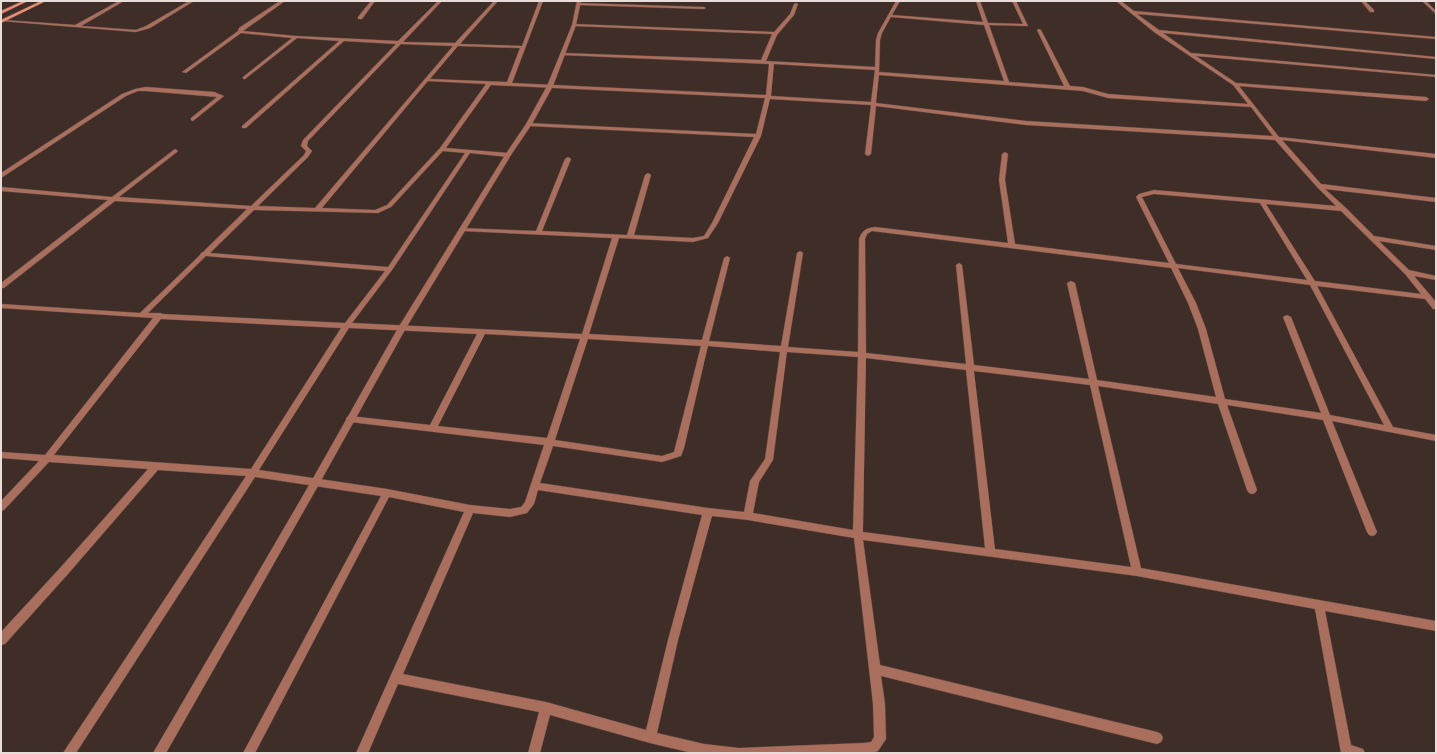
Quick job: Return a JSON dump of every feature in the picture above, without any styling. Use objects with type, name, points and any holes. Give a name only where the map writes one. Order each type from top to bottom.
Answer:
[{"type":"main road","points":[[1,13],[26,1]]},
{"type":"main road","points":[[2,21],[44,1]]},
{"type":"street","points":[[75,27],[122,1]]},
{"type":"street","points":[[2,21],[136,31],[148,27],[192,1]]},
{"type":"street","points":[[184,72],[240,32],[241,29],[283,1]]},
{"type":"street","points":[[360,18],[373,1]]},
{"type":"street","points":[[142,315],[203,254],[254,208],[309,153],[304,146],[305,140],[440,1]]},
{"type":"street","points":[[317,210],[457,44],[496,1]]},
{"type":"street","points":[[509,84],[541,1]]},
{"type":"street","points":[[868,154],[880,33],[891,16],[898,1]]},
{"type":"street","points":[[978,1],[1007,84]]},
{"type":"street","points":[[891,16],[986,24],[1026,25],[1014,1]]},
{"type":"street","points":[[1118,1],[1155,30],[1235,84],[1277,138],[1319,186],[1374,238],[1407,272],[1436,307]]},
{"type":"street","points":[[1363,1],[1372,11]]},
{"type":"street","points":[[1424,1],[1435,11]]},
{"type":"street","points":[[159,753],[315,483],[402,328],[508,155],[529,124],[550,86],[574,25],[578,2],[704,8]]},
{"type":"street","points":[[763,62],[775,32],[793,15],[796,10],[796,4]]},
{"type":"street","points":[[1132,12],[1436,38]]},
{"type":"street","points":[[574,25],[775,32]]},
{"type":"street","points":[[1039,30],[1068,88]]},
{"type":"street","points":[[1155,30],[1436,58]]},
{"type":"street","points":[[240,32],[400,43],[523,47]]},
{"type":"street","points":[[245,78],[296,37]]},
{"type":"street","points":[[244,127],[344,39]]},
{"type":"street","points":[[562,54],[772,62],[1007,84],[1086,89],[1108,96],[1252,106]]},
{"type":"street","points":[[1189,54],[1436,76]]},
{"type":"street","points":[[462,229],[693,240],[706,238],[715,223],[758,136],[768,97],[772,62]]},
{"type":"street","points":[[428,80],[768,97],[873,104],[1026,123],[1277,138],[1436,156]]},
{"type":"street","points":[[1,189],[113,199],[254,208],[363,212],[384,210],[442,149],[490,83]]},
{"type":"street","points":[[1235,84],[1426,99]]},
{"type":"street","points":[[1,176],[124,95],[137,90],[146,89],[214,94],[221,96],[193,119]]},
{"type":"street","points":[[529,124],[758,136]]},
{"type":"street","points":[[442,149],[508,155]]},
{"type":"street","points":[[1,286],[175,151]]},
{"type":"street","points":[[69,753],[253,473],[347,325],[390,269],[468,152]]},
{"type":"street","points":[[1005,154],[1002,180],[1012,246]]},
{"type":"street","points":[[538,233],[568,159]]},
{"type":"street","points":[[630,237],[648,176]]},
{"type":"street","points":[[1319,186],[1436,200]]},
{"type":"street","points":[[1252,490],[1221,400],[1202,329],[1192,303],[1171,264],[1139,197],[1141,194],[1154,192],[1344,209]]},
{"type":"street","points":[[1262,202],[1312,282],[1390,429]]},
{"type":"street","points":[[740,753],[863,749],[874,747],[880,740],[875,669],[858,535],[862,355],[862,239],[863,234],[867,231],[875,229],[1171,264],[1428,297]]},
{"type":"street","points":[[1,454],[253,473],[387,493],[510,514],[524,510],[529,504],[585,336],[616,236]]},
{"type":"street","points":[[1374,238],[1436,248]]},
{"type":"street","points":[[748,516],[755,481],[769,460],[784,349],[800,253]]},
{"type":"street","points":[[203,254],[390,269]]},
{"type":"street","points":[[350,419],[549,442],[662,459],[678,454],[727,258]]},
{"type":"street","points":[[959,264],[990,552]]},
{"type":"street","points":[[1407,272],[1436,278]]},
{"type":"street","points":[[1071,283],[1137,572]]},
{"type":"street","points":[[1,306],[142,315],[585,336],[705,343],[862,355],[1094,382],[1221,400],[1436,438]]},
{"type":"street","points":[[1,507],[47,458],[160,315]]},
{"type":"street","points":[[1287,317],[1372,532]]},
{"type":"street","points":[[434,428],[482,332]]},
{"type":"street","points":[[1,640],[156,466]]},
{"type":"street","points":[[535,486],[708,512],[748,516],[858,535],[1137,572],[1436,626]]},
{"type":"street","points":[[249,753],[387,493]]},
{"type":"street","points":[[362,753],[470,508]]},
{"type":"street","points":[[650,737],[673,640],[708,512]]},
{"type":"street","points":[[1319,604],[1346,751],[1359,753]]},
{"type":"street","points":[[875,669],[1157,738]]},
{"type":"street","points":[[396,678],[546,708],[650,737],[704,750],[737,753]]},
{"type":"street","points":[[534,753],[546,708]]}]
